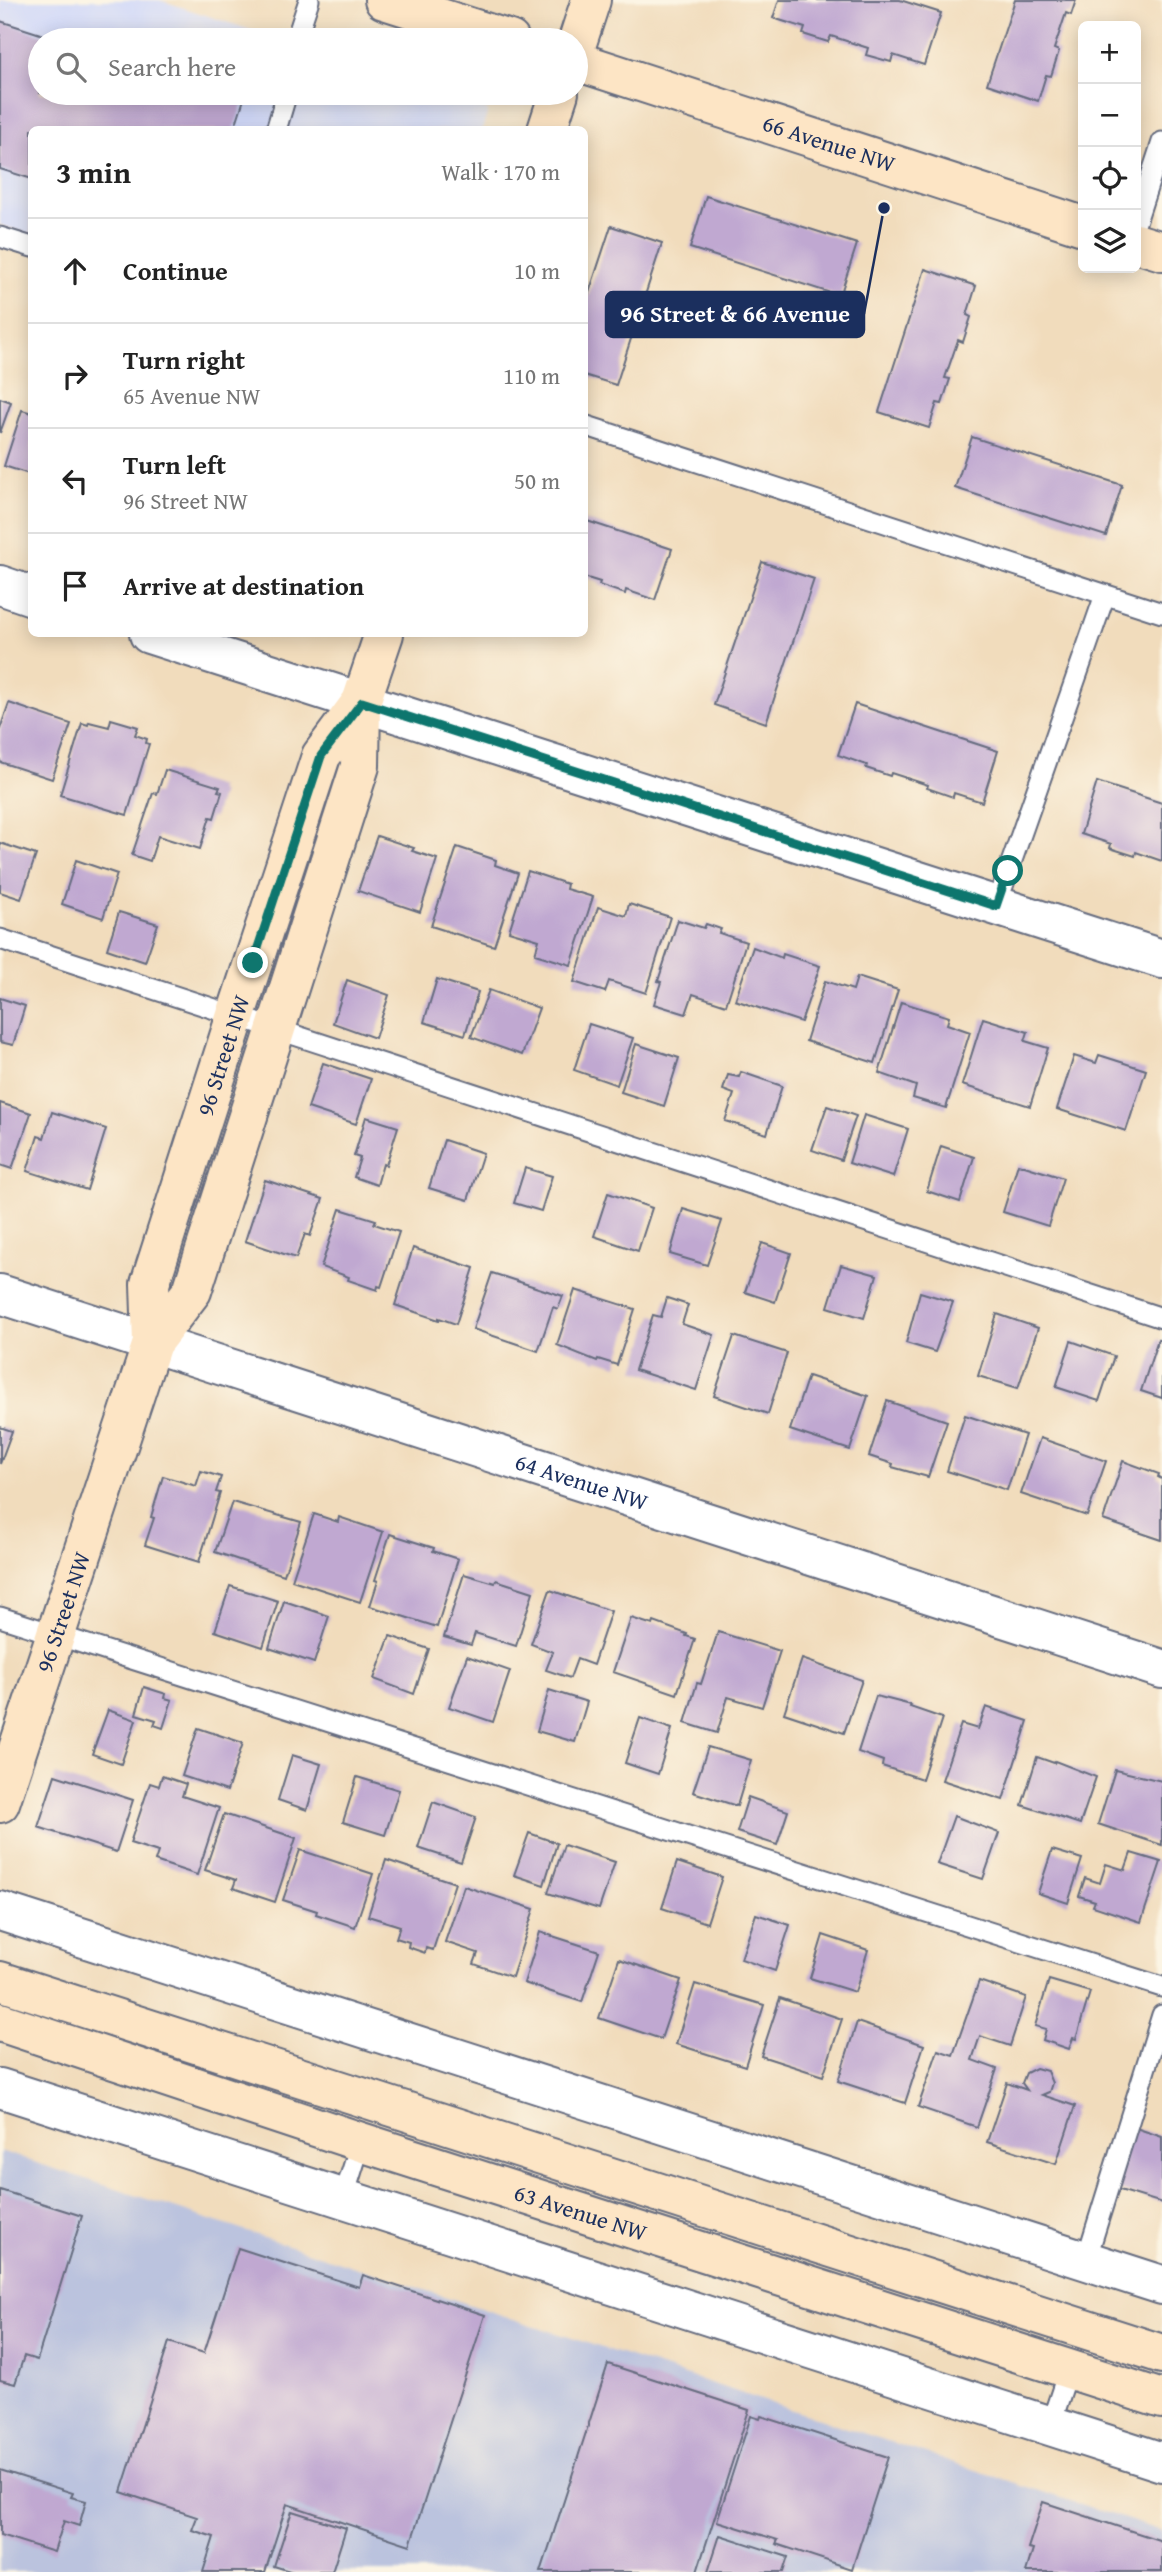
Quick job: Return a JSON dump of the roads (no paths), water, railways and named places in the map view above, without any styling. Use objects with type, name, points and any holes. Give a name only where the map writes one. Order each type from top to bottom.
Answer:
[{"type":"street","points":[[384,0],[472,28]]},
{"type":"street","points":[[582,28],[591,0]]},
{"type":"street","name":"66 Avenue NW","points":[[588,65],[1078,224]]},
{"type":"street","points":[[548,126],[555,105]]},
{"type":"street","points":[[1141,245],[1162,251]]},
{"type":"street","points":[[0,586],[28,595]]},
{"type":"street","points":[[158,637],[1162,959]]},
{"type":"street","name":"96 Street NW","points":[[152,1343],[192,1292],[360,766],[362,702],[383,637]]},
{"type":"street","name":"96 Street NW","points":[[0,1803],[152,1343],[150,1284],[321,756],[362,702]]},
{"type":"street","name":"64 Avenue NW","points":[[0,1294],[1162,1669]]},
{"type":"street","points":[[0,1910],[1162,2285]]},
{"type":"street","name":"63 Avenue NW","points":[[0,1981],[1162,2354]]},
{"type":"street","name":"63 Avenue NW","points":[[0,2022],[360,2142],[1162,2399]]},
{"type":"street","points":[[0,2088],[1162,2462]]},
{"type":"lane","points":[[300,28],[309,0]]},
{"type":"lane","points":[[277,126],[283,105]]},
{"type":"lane","points":[[1140,210],[1162,142]]},
{"type":"lane","points":[[0,237],[28,246]]},
{"type":"lane","points":[[588,426],[1162,613]]},
{"type":"lane","points":[[996,906],[1105,595]]},
{"type":"lane","points":[[0,939],[1162,1318]]},
{"type":"lane","points":[[0,1617],[1162,1987]]},
{"type":"lane","points":[[1086,2260],[1162,2015]]},
{"type":"lane","points":[[343,2199],[360,2142]]},
{"type":"lane","points":[[1050,2426],[1069,2369]]},
{"type":"place","name":"96 Street & 66 Avenue","points":[[884,208]]}]
